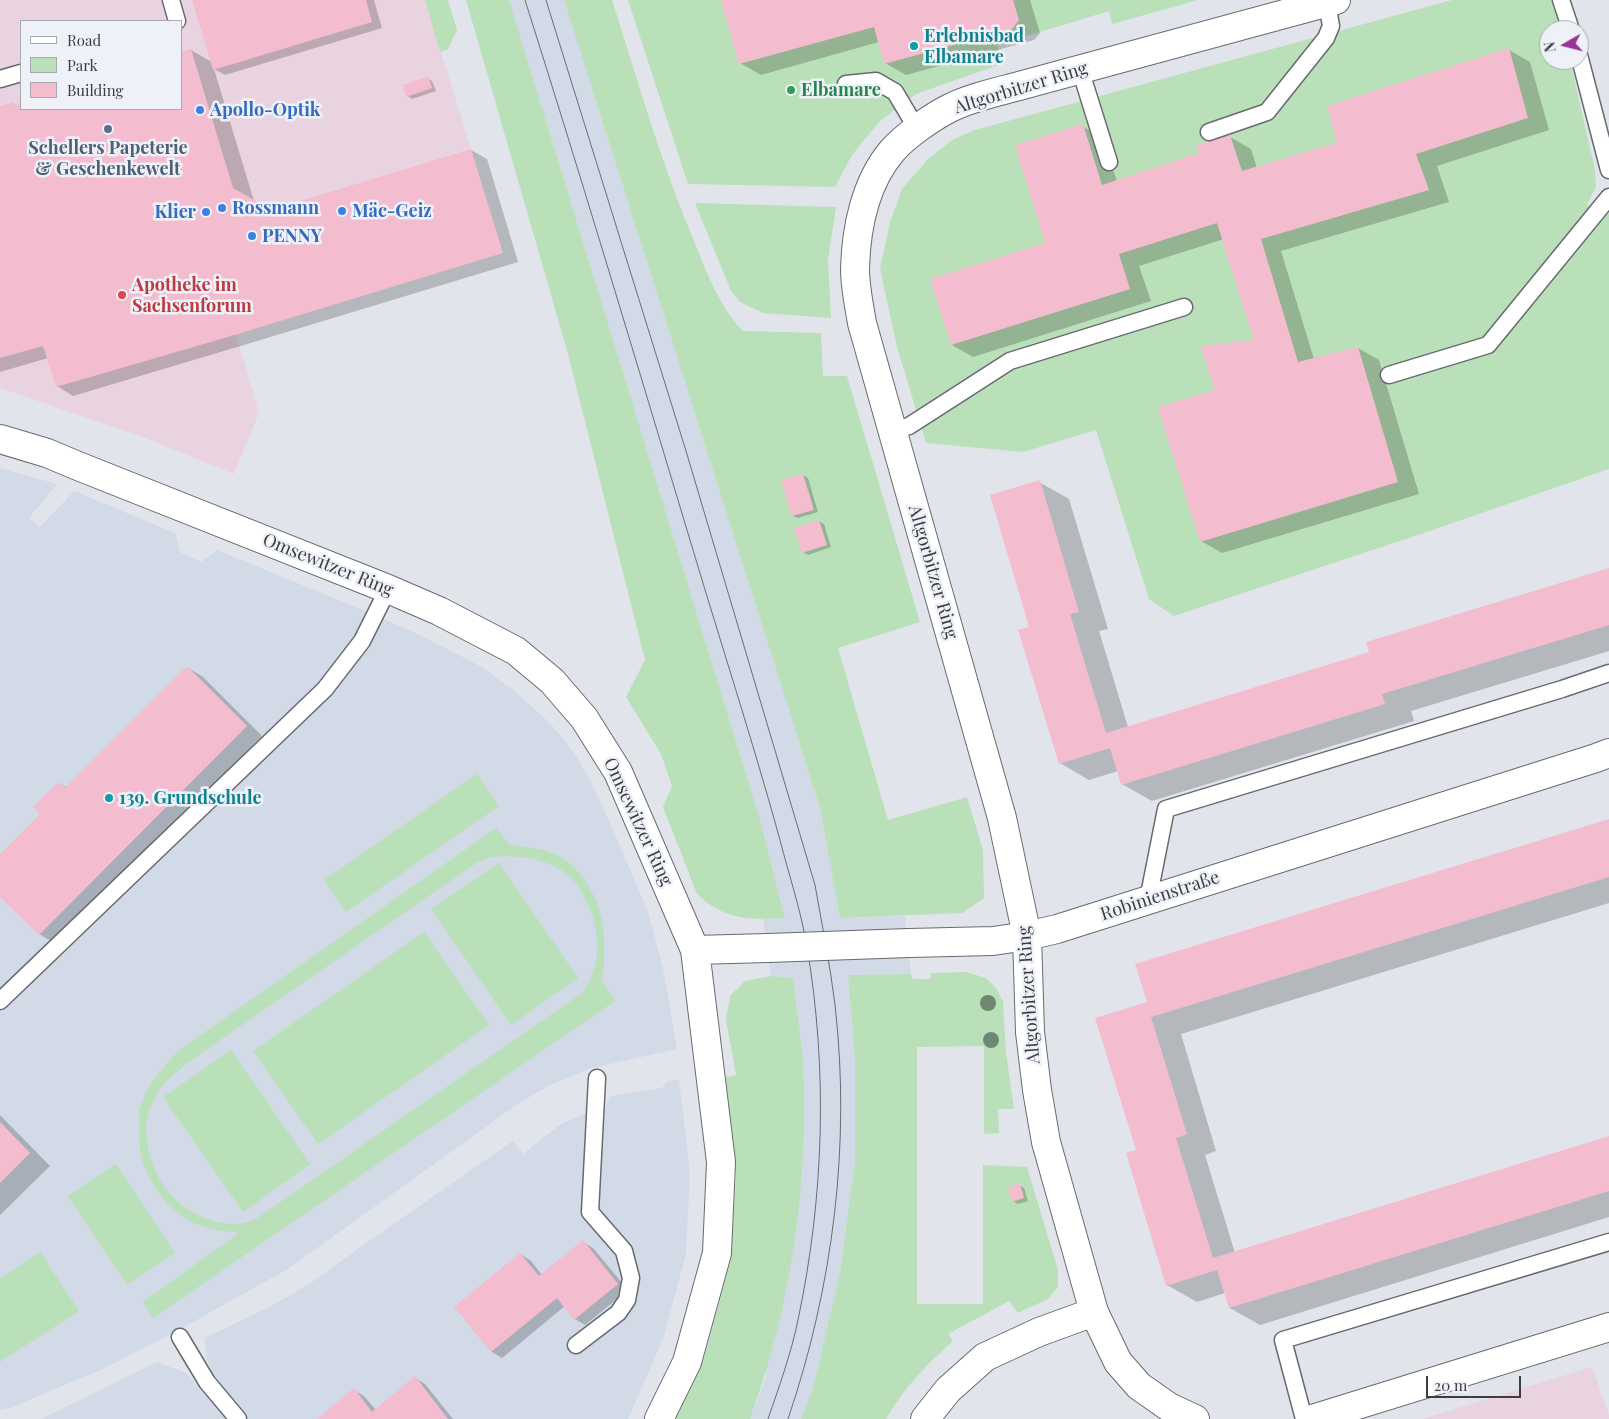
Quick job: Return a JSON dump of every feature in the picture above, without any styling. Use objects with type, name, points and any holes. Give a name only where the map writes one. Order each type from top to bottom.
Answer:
[{"type":"street","name":"Altgorbitzer Ring","points":[[1195,1419],[1169,1407],[1139,1386],[1118,1362],[1094,1312],[1046,1142],[1030,1032],[1027,936],[1002,818],[862,322],[857,297],[855,270],[864,204],[874,177],[892,150],[917,129],[950,108],[968,100],[1332,1]]},
{"type":"street","name":"Omsewitzer Ring","points":[[0,439],[47,453],[388,589],[438,611],[516,651],[552,681],[584,718],[618,772],[695,950],[721,1162],[717,1253],[687,1362],[659,1419]]},
{"type":"street","name":"Robinienstraße","points":[[695,950],[992,941],[1027,936],[1057,929],[1609,753]]},
{"type":"street","points":[[925,1419],[948,1390],[985,1357],[1039,1332],[1094,1312]]},
{"type":"street","points":[[1312,1419],[1609,1327]]},
{"type":"lane","points":[[171,0],[177,20]]},
{"type":"lane","points":[[1561,0],[1568,20]]},
{"type":"lane","points":[[1209,132],[1267,112],[1326,38],[1331,26],[1332,1]]},
{"type":"lane","points":[[1080,69],[1109,162]]},
{"type":"lane","points":[[1585,70],[1602,110],[1609,170]]},
{"type":"lane","points":[[0,79],[20,72]]},
{"type":"lane","points":[[846,84],[876,82],[895,92],[917,129]]},
{"type":"lane","points":[[1388,375],[1488,345],[1609,197]]},
{"type":"lane","points":[[893,431],[910,426],[1010,361],[1184,307]]},
{"type":"lane","points":[[0,1001],[325,689],[362,641],[388,589]]},
{"type":"lane","points":[[1148,900],[1166,809],[1562,690],[1609,673]]},
{"type":"lane","points":[[576,1345],[618,1313],[627,1300],[631,1278],[624,1251],[590,1212],[597,1078]]},
{"type":"lane","points":[[1304,1419],[1283,1340],[1609,1242]]},
{"type":"lane","points":[[180,1337],[207,1382],[238,1419]]},
{"type":"shaded area","points":[[0,0],[425,0],[503,253],[236,334],[259,413],[234,474],[137,435],[0,388]]},
{"type":"shaded area","points":[[509,0],[564,0],[820,808],[840,918],[905,916],[911,974],[848,975],[855,1060],[855,1160],[840,1273],[812,1392],[801,1419],[750,1419],[766,1377],[793,978],[771,976],[763,919],[785,918],[760,820]]},
{"type":"shaded area","points":[[0,468],[57,484],[29,518],[40,527],[74,491],[175,533],[180,552],[201,562],[217,550],[422,636],[482,667],[518,694],[551,724],[574,753],[590,779],[615,834],[648,912],[663,968],[677,1049],[592,1068],[550,1085],[519,1103],[288,1269],[177,1331],[103,1369],[10,1408],[0,1410]]},
{"type":"shaded area","points":[[679,1079],[690,1172],[686,1254],[663,1339],[628,1419],[41,1419],[157,1362],[186,1373],[199,1387],[215,1377],[207,1360],[205,1338],[275,1304],[312,1282],[513,1141],[523,1154],[561,1124],[587,1113],[585,1134],[603,1135],[606,1103],[612,1096],[662,1088],[667,1081]]},
{"type":"shaded area","points":[[1592,1367],[1609,1419],[1422,1419]]},
{"type":"green space","points":[[425,0],[448,0],[457,30],[448,49],[440,52]]},
{"type":"green space","points":[[466,0],[509,0],[760,820],[785,918],[760,919],[727,914],[707,903],[697,894],[663,807],[672,786],[661,754],[626,697],[645,660],[568,354]]},
{"type":"green space","points":[[564,0],[612,0],[650,122],[682,212],[714,289],[727,311],[743,331],[821,333],[823,376],[847,376],[920,622],[838,648],[888,820],[967,797],[983,850],[984,898],[962,913],[840,918],[820,808]]},
{"type":"green space","name":"Elbamare","points":[[628,0],[1198,0],[1112,24],[1109,11],[997,45],[1004,63],[916,94],[880,121],[852,155],[835,187],[688,184]]},
{"type":"green space","points":[[1452,0],[1551,0],[1558,20],[1539,20],[1539,70],[1572,70],[1595,170],[1596,187],[1587,204],[1609,214],[1609,469],[1174,616],[1149,599],[1096,430],[1023,452],[926,443],[897,347],[880,269],[890,222],[902,189],[928,159],[952,140],[975,130]]},
{"type":"green space","points":[[695,203],[836,207],[828,260],[831,318],[763,313],[740,302],[731,291]]},
{"type":"green space","points":[[477,774],[499,806],[346,912],[324,880]]},
{"type":"green space","points":[[496,828],[510,845],[544,850],[558,855],[568,862],[588,885],[595,898],[603,924],[604,966],[602,981],[615,1001],[153,1318],[143,1302],[239,1233],[217,1230],[193,1223],[173,1209],[165,1200],[145,1169],[139,1143],[140,1108],[151,1084],[178,1051]],"holes":[[[510,856],[550,864],[573,879],[584,896],[595,923],[597,947],[593,970],[589,982],[582,993],[256,1219],[237,1224],[221,1223],[206,1219],[180,1204],[160,1181],[147,1142],[147,1116],[159,1089],[187,1063],[478,862],[491,857]]]},
{"type":"green space","points":[[499,863],[578,978],[511,1025],[431,909]]},
{"type":"green space","points":[[424,932],[489,1025],[318,1144],[253,1051]]},
{"type":"green space","points":[[966,972],[986,978],[996,988],[1003,1002],[1006,1053],[1014,1109],[998,1109],[999,1133],[984,1134],[984,1046],[917,1047],[917,1304],[983,1304],[983,1165],[1027,1167],[1058,1270],[1058,1287],[1048,1299],[1018,1313],[1009,1301],[948,1334],[953,1341],[916,1377],[886,1419],[801,1419],[812,1392],[840,1273],[855,1160],[855,1060],[848,975],[911,974],[913,979],[931,979],[931,973]]},
{"type":"green space","points":[[771,976],[793,978],[803,1064],[804,1109],[800,1200],[786,1289],[764,1377],[750,1419],[676,1419],[705,1355],[731,1259],[736,1176],[725,1077],[736,1075],[726,1020],[730,996],[745,981]]},
{"type":"green space","points":[[231,1050],[310,1164],[243,1212],[163,1097]]},
{"type":"green space","points":[[116,1164],[175,1253],[127,1285],[68,1196]]},
{"type":"green space","points":[[40,1252],[79,1311],[0,1362],[0,1279]]},
{"type":"building","points":[[192,0],[366,0],[372,22],[213,70]]},
{"type":"building","name":"Erlebnisbad Elbamare","points":[[721,0],[1013,0],[1019,20],[1012,29],[884,64],[874,27],[739,64]]},
{"type":"building","points":[[1509,48],[1528,118],[1416,154],[1429,190],[1261,239],[1298,362],[1358,347],[1398,482],[1200,542],[1158,407],[1215,390],[1201,346],[1254,340],[1217,223],[1119,254],[1130,289],[951,345],[930,279],[1045,243],[1015,145],[1083,124],[1102,185],[1199,153],[1196,145],[1230,135],[1242,171],[1337,143],[1327,106]]},
{"type":"building","points":[[191,49],[233,188],[271,210],[471,149],[503,253],[56,387],[43,346],[0,358],[0,106],[14,102],[15,106],[20,102],[20,110],[182,110],[182,52]]},
{"type":"building","points":[[428,76],[432,88],[406,97],[403,85]]},
{"type":"building","points":[[803,474],[814,510],[792,516],[781,480]]},
{"type":"building","points":[[1040,480],[1079,612],[1070,614],[1106,733],[1369,652],[1366,642],[1609,568],[1609,625],[1382,694],[1385,704],[1121,785],[1110,748],[1059,764],[1018,630],[1029,627],[990,495]]},
{"type":"building","points":[[819,520],[827,545],[802,553],[794,528]]},
{"type":"building","name":"139. Grundschule","points":[[187,666],[247,726],[39,935],[0,897],[0,854],[40,814],[33,807],[59,782],[65,788]]},
{"type":"building","points":[[1609,819],[1609,877],[1151,1017],[1187,1134],[1176,1138],[1213,1258],[1609,1136],[1609,1191],[1229,1308],[1217,1270],[1166,1286],[1126,1153],[1136,1150],[1095,1018],[1147,1002],[1135,964]]},
{"type":"building","points":[[0,1122],[30,1153],[0,1183]]},
{"type":"building","points":[[1020,1183],[1024,1198],[1012,1202],[1008,1187]]},
{"type":"building","points":[[583,1240],[618,1284],[574,1320],[557,1298],[491,1352],[454,1307],[520,1253],[539,1276]]},
{"type":"building","points":[[415,1376],[448,1419],[317,1419],[354,1388],[372,1412]]},
{"type":"tram line","points":[[525,0],[759,767],[795,893],[807,947],[818,1040],[820,1087],[818,1181],[807,1274],[798,1320],[768,1419]]},
{"type":"tram line","points":[[546,0],[686,451],[815,885],[828,960],[835,1005],[839,1057],[841,1110],[839,1162],[827,1267],[817,1318],[804,1369],[788,1419]]},
{"type":"place","name":"Erlebnisbad Elbamare","points":[[914,46]]},
{"type":"place","name":"Elbamare","points":[[791,90]]},
{"type":"place","name":"Apollo-Optik","points":[[200,110]]},
{"type":"place","name":"Schellers Papeterie & Geschenkewelt","points":[[108,129]]},
{"type":"place","name":"Rossmann","points":[[222,208]]},
{"type":"place","name":"Mäc-Geiz","points":[[342,211]]},
{"type":"place","name":"Klier","points":[[206,212]]},
{"type":"place","name":"PENNY","points":[[252,236]]},
{"type":"place","name":"Apotheke im Sachsenforum","points":[[122,295]]},
{"type":"place","name":"139. Grundschule","points":[[109,798]]}]
